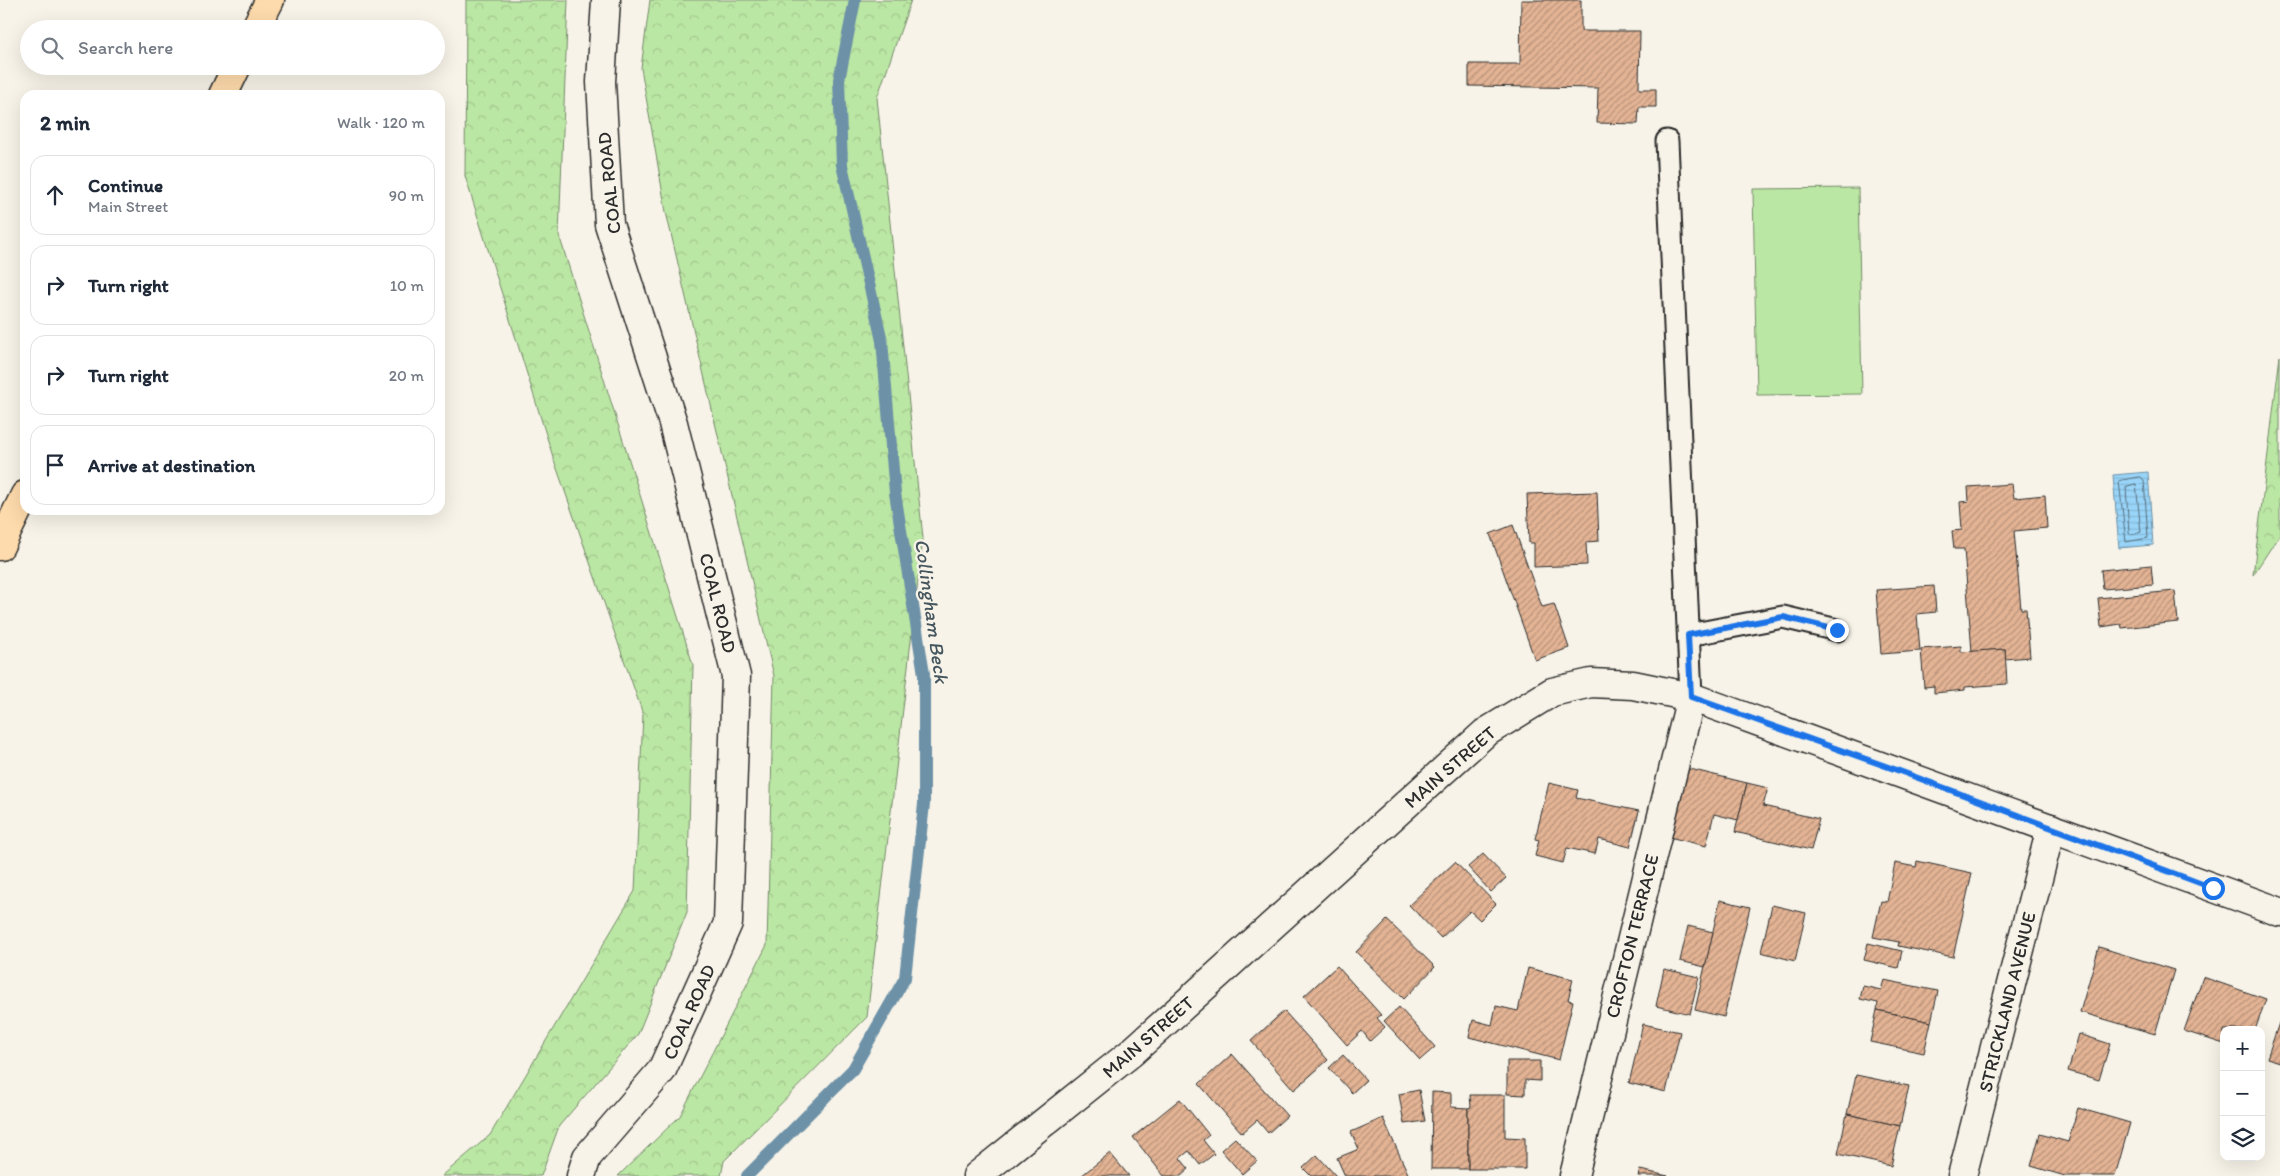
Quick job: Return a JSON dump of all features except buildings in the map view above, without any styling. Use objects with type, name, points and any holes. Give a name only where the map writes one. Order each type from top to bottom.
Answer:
[{"type":"main road","points":[[260,20],[270,0]]},
{"type":"main road","points":[[225,90],[233,75]]},
{"type":"main road","points":[[0,546],[20,505]]},
{"type":"street","name":"COAL ROAD","points":[[581,1176],[587,1157],[662,1070],[728,924],[736,676],[673,424],[609,224],[601,82],[606,0]]},
{"type":"street","name":"MAIN STREET","points":[[977,1176],[1131,1053],[1485,733],[1552,692],[1591,683],[1633,685],[1691,697],[2280,912]]},
{"type":"street","name":"CROFTON TERRACE","points":[[1574,1176],[1691,697]]},
{"type":"street","name":"STRICKLAND AVENUE","points":[[1962,1176],[2051,828]]},
{"type":"lane","points":[[1667,141],[1691,697]]},
{"type":"lane","points":[[1688,635],[1783,617],[1837,630]]},
{"type":"green space","points":[[466,0],[568,0],[559,235],[693,665],[687,912],[638,1034],[559,1126],[541,1176],[442,1176],[490,1135],[635,891],[643,714],[554,460],[465,176]]},
{"type":"green space","points":[[650,0],[911,0],[877,98],[923,538],[867,1017],[724,1161],[721,1176],[618,1176],[680,1116],[767,945],[774,676],[666,212],[641,68]]},
{"type":"green space","points":[[1858,188],[1862,394],[1757,395],[1753,189]]},
{"type":"green space","points":[[2280,356],[2280,534],[2253,575]]},
{"type":"water","points":[[2148,472],[2153,545],[2119,548],[2113,475]]},
{"type":"waterway","name":"Collingham Beck","points":[[747,1176],[853,1069],[905,978],[924,804],[924,674],[895,493],[882,341],[842,165],[839,80],[855,0]]},
{"type":"route","points":[[1837,630],[1783,617],[1688,635],[1691,697],[1894,769],[2213,888]]}]
